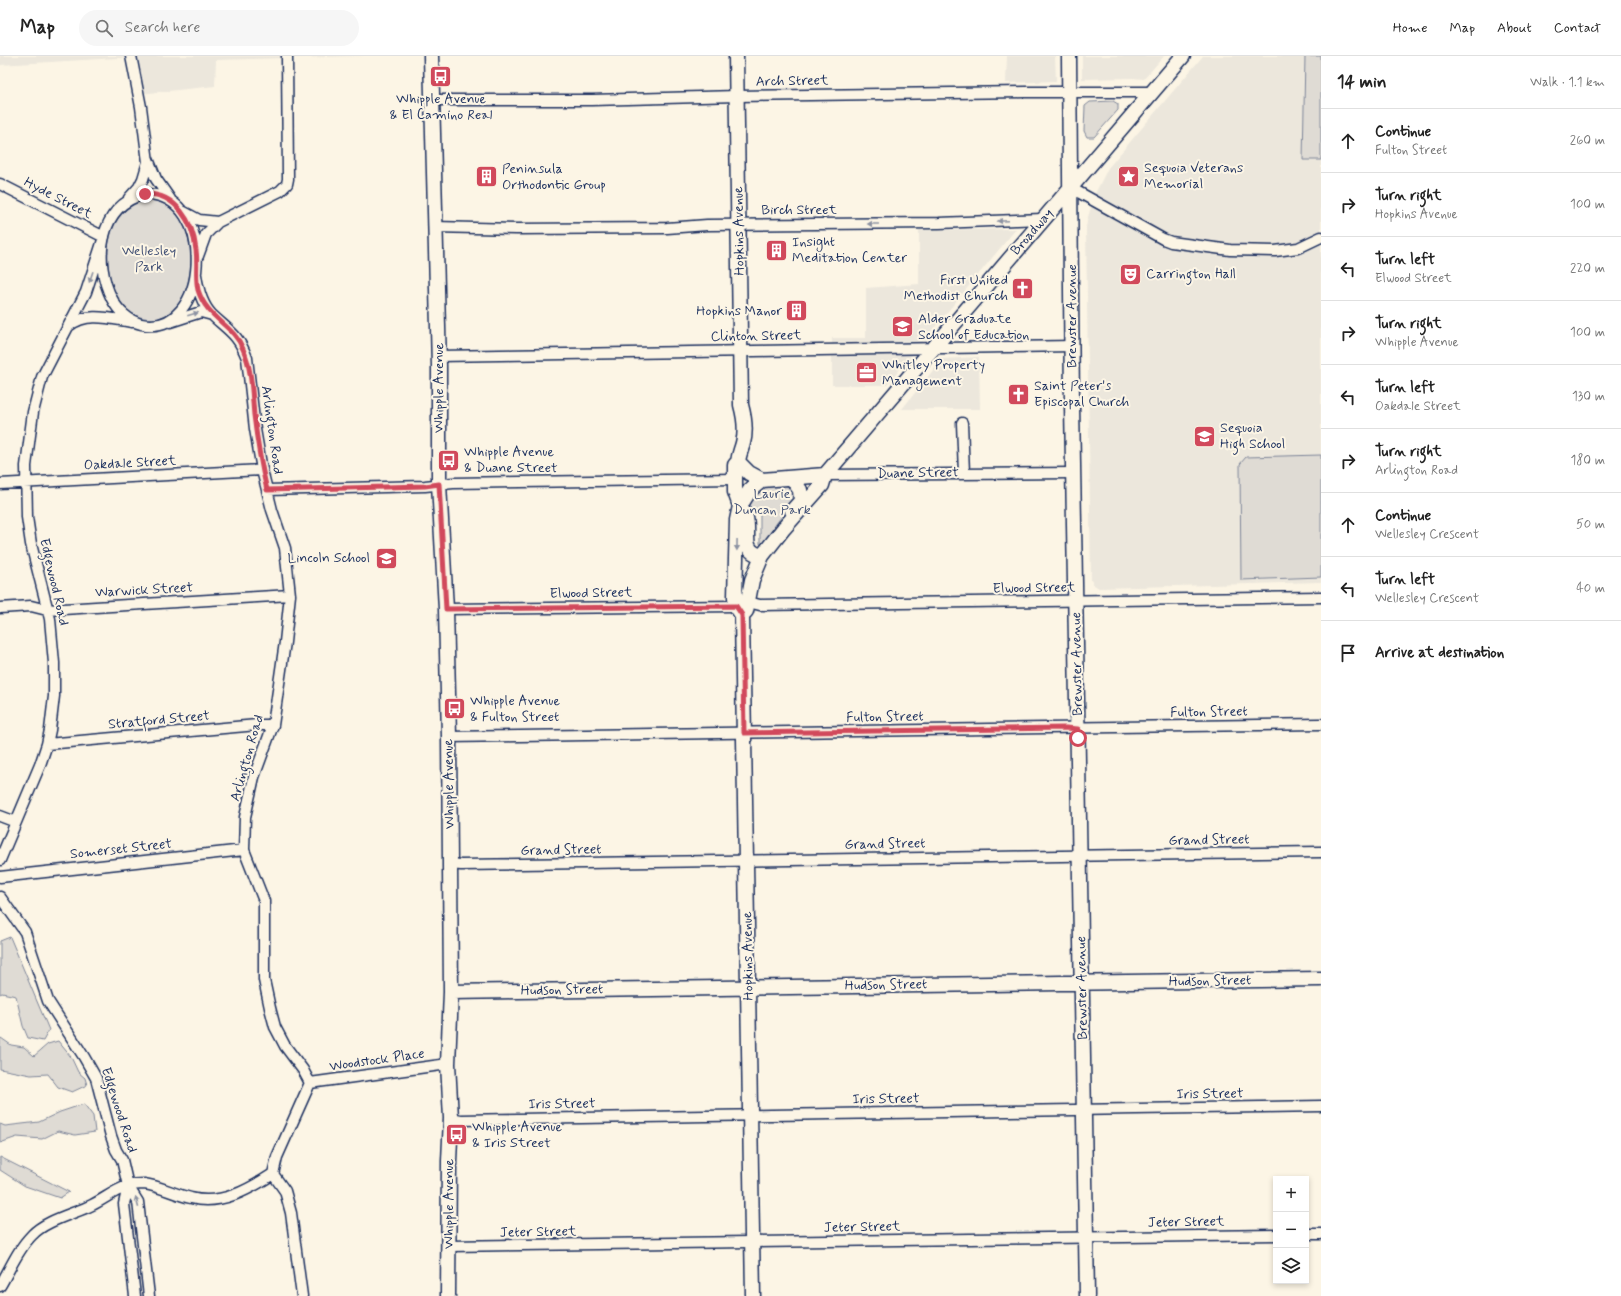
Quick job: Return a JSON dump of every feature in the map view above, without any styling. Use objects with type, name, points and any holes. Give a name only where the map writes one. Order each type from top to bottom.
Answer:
[{"type":"street","points":[[131,56],[141,107],[148,162],[144,179],[137,191],[112,216],[103,238],[102,266],[105,284],[109,294],[120,311],[128,318],[138,323],[148,325],[161,324],[201,312],[212,315]]},
{"type":"street","points":[[148,325],[166,321],[176,315],[183,307],[193,287],[202,242],[206,234],[218,222],[280,191],[287,184],[287,56]]},
{"type":"street","name":"Whipple Avenue","points":[[431,56],[439,356],[439,484],[446,609],[449,737],[451,992],[448,1064],[451,1118],[449,1161],[448,1296]]},
{"type":"street","name":"Hopkins Avenue","points":[[736,56],[741,405],[736,419],[735,440],[738,456],[735,465],[734,479],[735,492],[746,518],[748,546],[752,552],[762,556]]},
{"type":"street","name":"Brewster Avenue","points":[[1069,56],[1072,346],[1087,1296]]},
{"type":"street","name":"Broadway","points":[[742,608],[762,556],[784,528],[822,485],[825,475],[1042,219],[1071,188],[1183,56]]},
{"type":"street","name":"Arch Street","points":[[433,100],[592,100],[737,96],[1152,92]]},
{"type":"street","points":[[147,152],[156,179],[186,218],[191,228],[197,263]]},
{"type":"street","name":"Hyde Street","points":[[0,184],[103,238]]},
{"type":"street","points":[[1071,188],[1171,242],[1230,250],[1275,251],[1298,248],[1321,237]]},
{"type":"street","points":[[126,201],[135,196],[155,194],[164,197],[199,220],[218,222]]},
{"type":"street","name":"Birch Street","points":[[435,227],[524,229],[667,228],[738,225],[939,223],[1042,219]]},
{"type":"street","name":"Edgewood Road","points":[[0,860],[40,765],[47,744],[53,712],[55,679],[50,619],[28,531],[26,482],[28,449],[37,394],[50,359],[88,286],[103,238]]},
{"type":"street","name":"Arlington Road","points":[[196,275],[201,298],[212,315],[236,337],[243,347],[247,358],[262,470],[285,548],[290,595],[285,642],[273,725],[254,777],[245,817],[244,850],[264,901],[264,980],[270,1008],[276,1027],[285,1046],[303,1070],[310,1083]]},
{"type":"street","name":"Edgewood Road","points":[[65,331],[75,322],[88,318],[98,317],[138,323]]},
{"type":"street","name":"Clinton Street","points":[[439,356],[740,350],[1072,346]]},
{"type":"street","points":[[962,423],[964,473]]},
{"type":"street","points":[[738,456],[749,472],[762,480],[750,490],[740,506]]},
{"type":"street","name":"Oakdale Street","points":[[0,484],[262,470]]},
{"type":"street","name":"Duane Street","points":[[762,480],[825,475],[1074,473]]},
{"type":"street","points":[[784,528],[783,521],[801,501],[800,490],[792,478]]},
{"type":"street","points":[[267,490],[425,486],[439,484],[734,479]]},
{"type":"street","name":"Hopkins Avenue","points":[[740,506],[737,520],[737,574],[742,580],[753,1296]]},
{"type":"street","name":"Warwick Street","points":[[0,608],[30,606],[47,610],[290,595]]},
{"type":"street","name":"Elwood Street","points":[[446,609],[742,608],[760,605],[1321,597]]},
{"type":"street","name":"Fulton Street","points":[[449,737],[1078,729],[1321,724]]},
{"type":"street","name":"Stratford Street","points":[[47,744],[257,725],[273,725]]},
{"type":"street","points":[[0,816],[16,822]]},
{"type":"street","name":"Somerset Street","points":[[0,877],[244,850]]},
{"type":"street","name":"Grand Street","points":[[450,864],[1321,852]]},
{"type":"street","name":"Edgewood Road","points":[[0,897],[25,932],[48,1001],[96,1078],[111,1136],[122,1160],[128,1186]]},
{"type":"street","name":"Hudson Street","points":[[451,992],[1321,979]]},
{"type":"street","name":"Woodstock Place","points":[[310,1083],[448,1064]]},
{"type":"street","points":[[0,1286],[20,1250],[34,1233],[43,1227],[92,1205],[112,1193],[128,1186],[144,1184],[192,1199],[220,1198],[243,1192],[273,1174],[277,1157],[310,1083]]},
{"type":"street","name":"Iris Street","points":[[451,1118],[461,1120],[1321,1106]]},
{"type":"street","points":[[273,1174],[285,1191],[291,1213],[302,1296]]},
{"type":"street","points":[[128,1186],[138,1202],[149,1296]]},
{"type":"street","points":[[128,1186],[124,1204],[135,1296]]},
{"type":"street","points":[[127,1227],[140,1225]]},
{"type":"street","points":[[1309,1234],[1321,1234]]},
{"type":"street","name":"Jeter Street","points":[[449,1246],[1273,1235]]},
{"type":"street","points":[[131,1255],[144,1253]]},
{"type":"street","points":[[134,1285],[147,1282]]},
{"type":"shaded area","points":[[0,56],[365,56],[216,60],[215,86],[140,94],[134,57],[0,65]]},
{"type":"shaded area","points":[[1007,56],[1055,56],[1056,81],[1006,83]]},
{"type":"shaded area","points":[[1082,56],[1164,56],[1144,79],[1082,79]]},
{"type":"shaded area","name":"Sequoia High School","points":[[1203,56],[1321,56],[1321,582],[1099,588],[1094,585],[1091,580],[1086,227],[1095,194],[1108,168]]},
{"type":"shaded area","points":[[1016,229],[887,385],[832,385],[832,338],[866,338],[866,288],[919,284],[919,230]]},
{"type":"shaded area","points":[[979,357],[980,409],[902,409],[942,359]]},
{"type":"green space","points":[[1305,56],[1321,56],[1321,160],[1303,160]]},
{"type":"green space","points":[[1113,101],[1118,104],[1118,110],[1094,137],[1087,137],[1084,131],[1085,106],[1090,102]]},
{"type":"green space","name":"Wellesley Park","points":[[146,200],[167,205],[181,220],[189,240],[191,263],[187,286],[178,304],[163,316],[144,318],[132,313],[119,300],[108,268],[108,254],[109,239],[114,226],[121,215],[132,206]]},
{"type":"green space","points":[[1321,455],[1321,577],[1241,580],[1240,464],[1246,457]]},
{"type":"green space","name":"Laurie Duncan Park","points":[[788,484],[793,489],[794,499],[762,545],[760,544],[760,514],[750,507],[750,502],[762,485]]},
{"type":"green space","points":[[10,937],[49,1030],[43,1041],[28,1038],[23,1026],[16,996],[2,993],[0,994],[0,941]]},
{"type":"green space","points":[[1,1038],[11,1045],[24,1047],[34,1056],[48,1044],[58,1041],[71,1057],[78,1072],[85,1078],[87,1085],[72,1092],[58,1087],[48,1074],[31,1075],[0,1069]]},
{"type":"green space","points":[[84,1104],[93,1116],[95,1132],[75,1135],[58,1131],[42,1139],[17,1137],[0,1143],[0,1124],[5,1126],[39,1122],[60,1112]]},
{"type":"green space","points":[[0,1157],[69,1192],[60,1198],[25,1186],[0,1170]]},
{"type":"place","name":"Whipple Avenue & El Camino Real","points":[[441,77]]},
{"type":"place","name":"Sequoia Veterans Memorial","points":[[1128,176]]},
{"type":"place","name":"Peninsula Orthodontic Group","points":[[486,177]]},
{"type":"place","name":"Insight Meditation Center","points":[[777,250]]},
{"type":"place","name":"Carrington Hall","points":[[1130,274]]},
{"type":"place","name":"First United Methodist Church","points":[[1023,288]]},
{"type":"place","name":"Hopkins Manor","points":[[797,311]]},
{"type":"place","name":"Alder Graduate School of Education","points":[[903,327]]},
{"type":"place","name":"Whitley Property Management","points":[[866,373]]},
{"type":"place","name":"Saint Peter's Episcopal Church","points":[[1018,394]]},
{"type":"place","name":"Sequoia High School","points":[[1205,436]]},
{"type":"place","name":"Whipple Avenue & Duane Street","points":[[449,460]]},
{"type":"place","name":"Lincoln School","points":[[386,558]]},
{"type":"place","name":"Whipple Avenue & Fulton Street","points":[[455,709]]},
{"type":"place","name":"Whipple Avenue & Iris Street","points":[[456,1135]]},
{"type":"route","points":[[145,194],[155,194],[173,202],[186,218],[194,239],[197,263],[196,275],[198,290],[201,298],[212,315],[229,329],[243,347],[249,369],[262,470],[267,490],[425,486],[439,484],[446,609],[736,606],[742,615],[744,733],[1066,728],[1078,729],[1078,738]]}]
